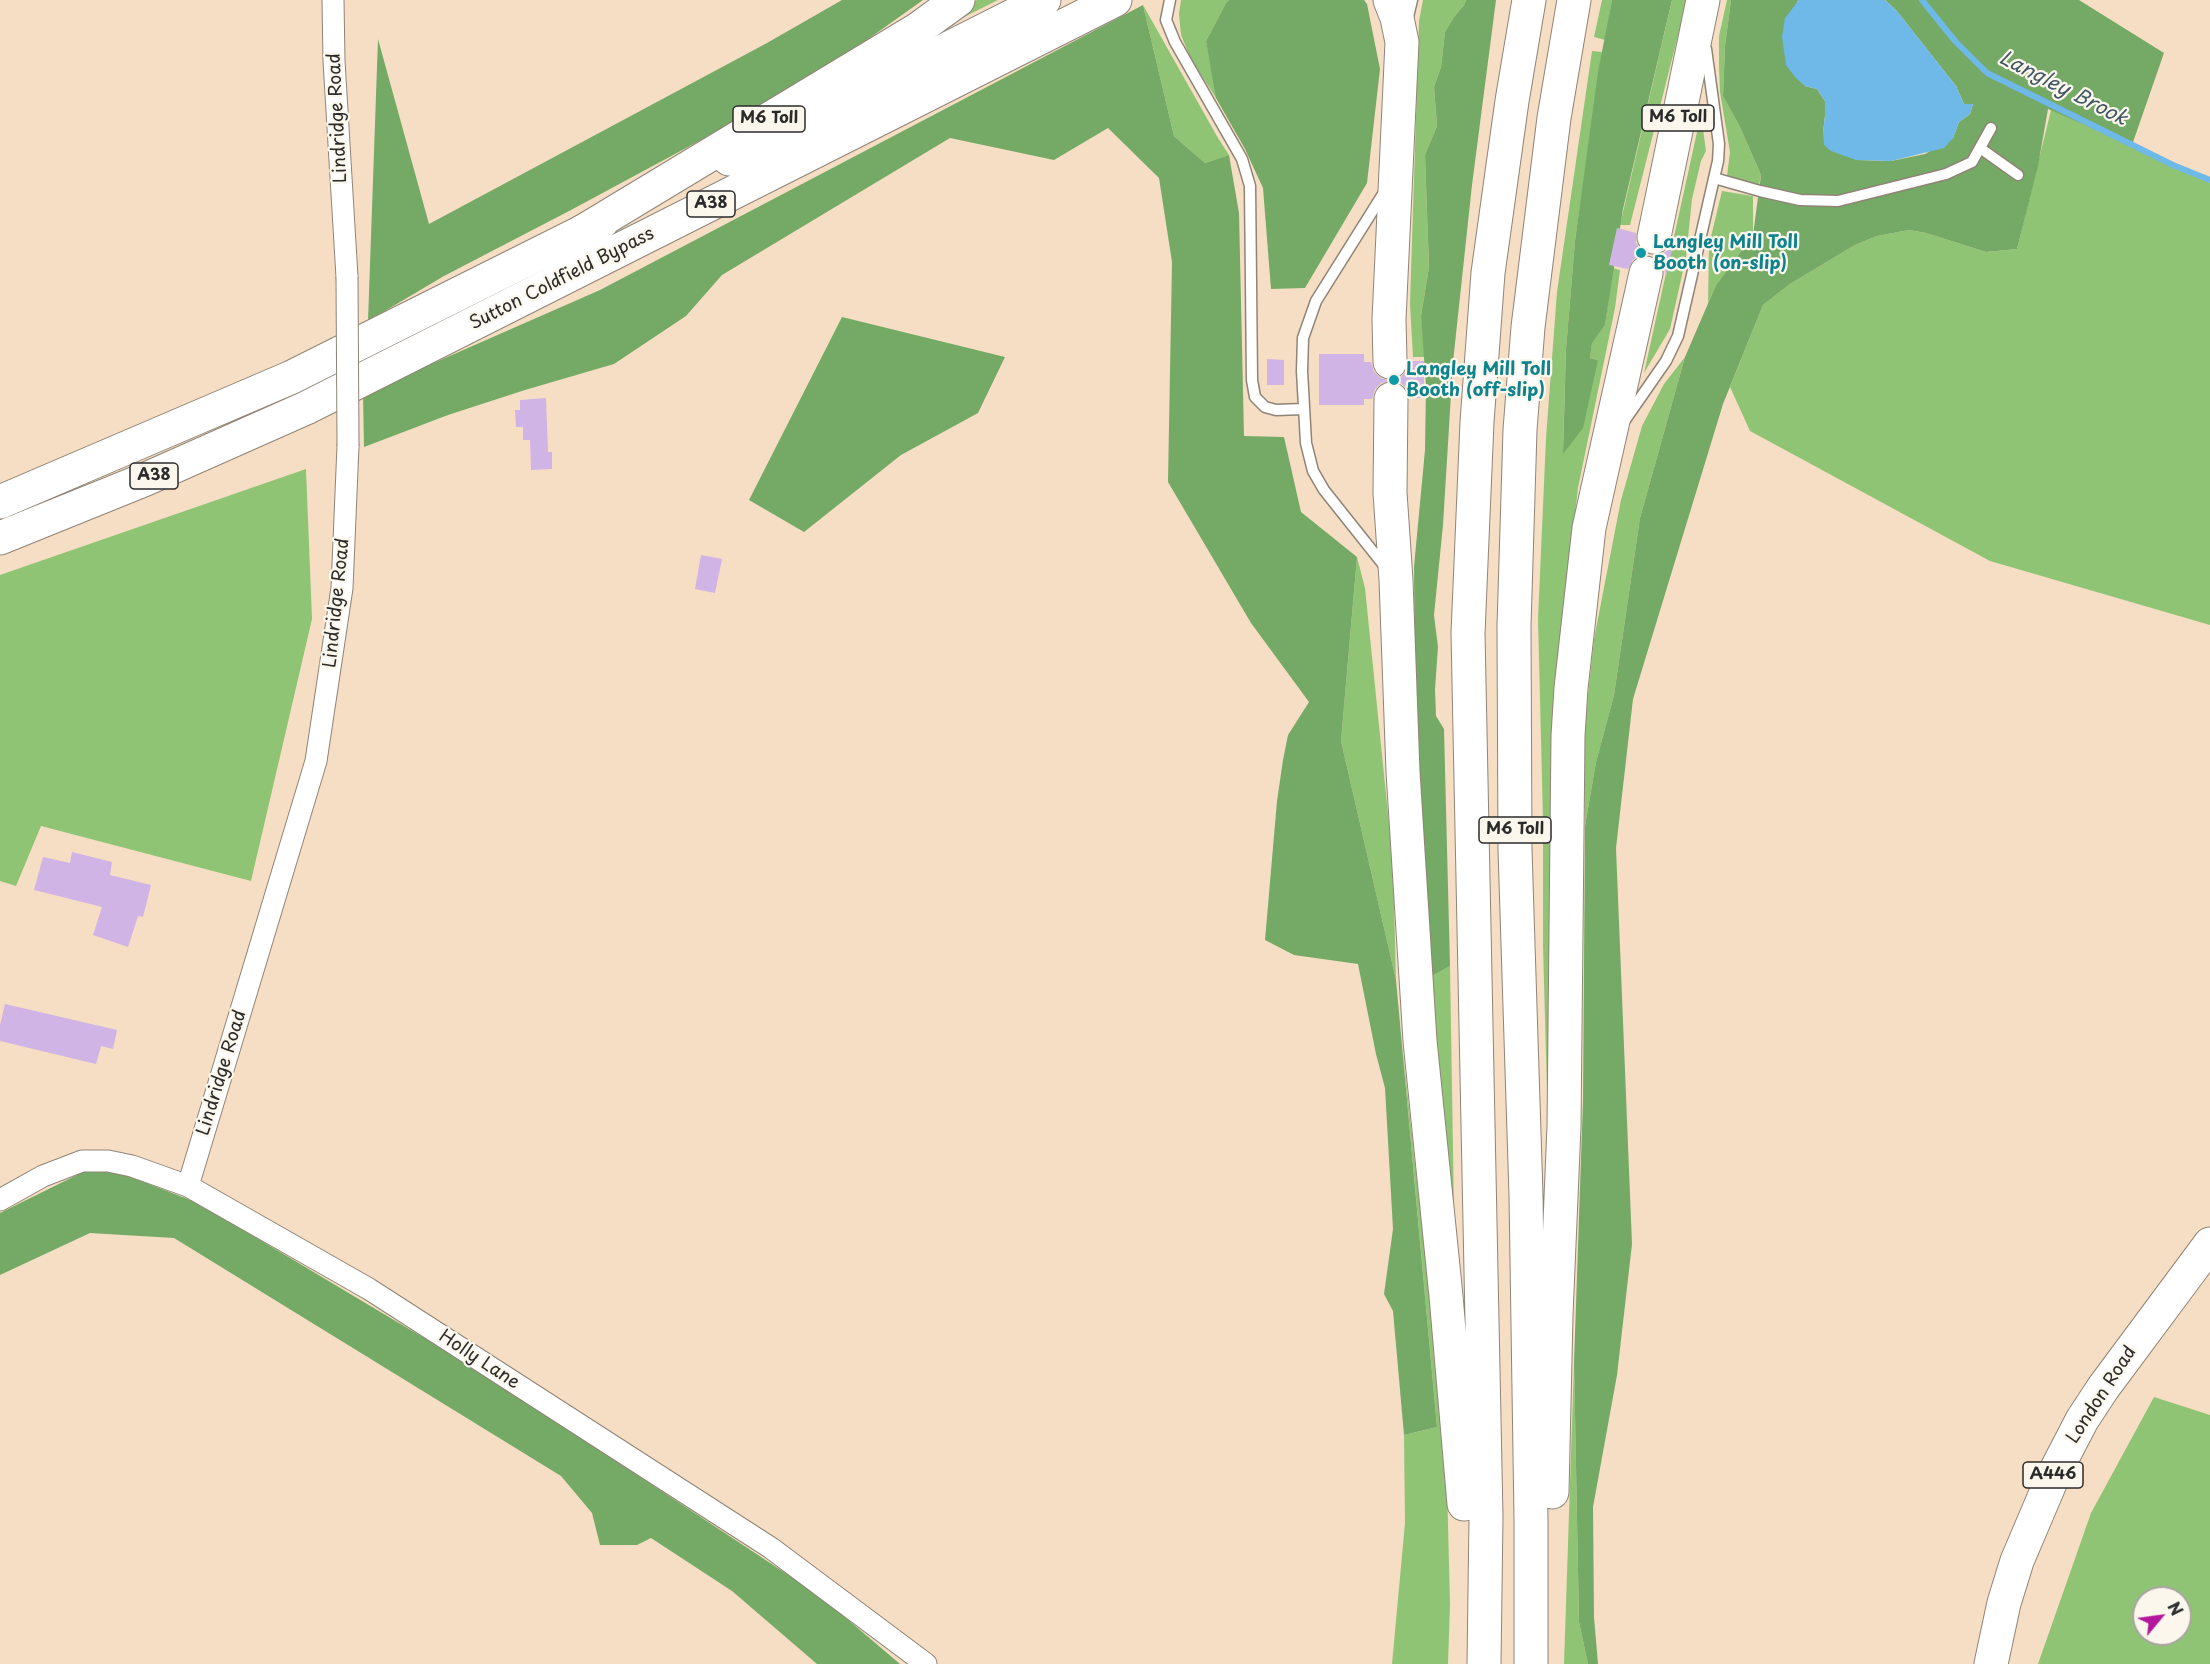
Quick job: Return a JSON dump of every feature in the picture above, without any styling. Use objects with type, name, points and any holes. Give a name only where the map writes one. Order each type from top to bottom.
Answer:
[{"type":"highway","name":"M6 Toll","points":[[577,235],[918,29],[958,0]]},
{"type":"highway","name":"Sutton Coldfield Bypass","points":[[0,502],[292,377],[1044,0]]},
{"type":"highway","name":"Sutton Coldfield Bypass","points":[[0,538],[136,484],[306,408],[1115,0]]},
{"type":"highway","points":[[1390,0],[1398,18],[1402,42],[1389,319],[1390,362]]},
{"type":"highway","name":"M6 Toll","points":[[1484,1664],[1486,1505],[1468,633],[1477,422],[1488,273],[1529,0]]},
{"type":"highway","name":"M6 Toll","points":[[1531,1664],[1526,1206],[1515,850],[1515,603],[1520,430],[1528,327],[1554,118],[1574,0]]},
{"type":"highway","name":"M6 Toll","points":[[1654,237],[1702,4]]},
{"type":"highway","name":"M6 Toll","points":[[1542,1664],[1552,1505],[1556,1315],[1564,1127],[1568,736],[1589,528],[1647,273]]},
{"type":"highway","points":[[1391,399],[1390,493],[1396,580],[1403,772],[1420,1041],[1462,1466],[1473,1664]]},
{"type":"highway","name":"London Road","points":[[1990,1664],[2004,1603],[2017,1561],[2063,1456],[2082,1419],[2210,1244]]},
{"type":"street","name":"Lindridge Road","points":[[188,1186],[316,761],[342,588],[348,446],[347,277],[334,61],[333,0]]},
{"type":"street","name":"Holly Lane","points":[[0,1200],[43,1176],[82,1161],[108,1161],[132,1166],[188,1186],[369,1289],[761,1541],[926,1664]]},
{"type":"lane","points":[[1170,0],[1166,20],[1175,42],[1242,159],[1250,186],[1252,380],[1255,397],[1265,406],[1276,410],[1304,409]]},
{"type":"lane","points":[[1402,42],[1412,0]]},
{"type":"lane","points":[[1607,446],[1666,361],[1678,336],[1718,161],[1719,144],[1702,4]]},
{"type":"lane","points":[[1714,178],[1800,200],[1838,201],[1946,174],[1972,162],[1991,128]]},
{"type":"lane","points":[[1980,148],[2018,175]]},
{"type":"lane","points":[[1396,174],[1316,300],[1303,338],[1305,443],[1312,471],[1324,490],[1396,580]]},
{"type":"green space","points":[[842,0],[923,0],[805,84],[444,276],[368,321],[378,39],[429,224],[767,43]]},
{"type":"green space","points":[[977,0],[998,0],[914,42]]},
{"type":"green space","points":[[1181,0],[1229,0],[1206,41],[1218,101],[1191,59],[1181,35],[1179,14]]},
{"type":"green space","points":[[1229,0],[1364,0],[1367,4],[1380,69],[1367,183],[1305,288],[1271,289],[1263,188],[1245,149],[1216,98],[1206,41]]},
{"type":"green space","points":[[1423,0],[1466,0],[1445,32],[1441,67],[1434,87],[1437,126],[1425,155],[1429,267],[1421,316],[1425,357],[1413,357],[1410,304],[1419,21]]},
{"type":"green space","points":[[1466,0],[1496,0],[1472,185],[1453,362],[1443,525],[1434,615],[1438,647],[1436,716],[1444,729],[1450,966],[1432,976],[1416,814],[1414,567],[1425,450],[1426,386],[1421,316],[1429,267],[1425,155],[1437,126],[1434,87],[1441,67],[1445,32]]},
{"type":"green space","points":[[1602,0],[1612,0],[1605,40],[1594,37]]},
{"type":"green space","points":[[1612,0],[1672,0],[1623,209],[1605,325],[1592,343],[1590,358],[1598,360],[1583,428],[1563,454],[1566,349],[1575,241],[1598,72]]},
{"type":"green space","points":[[1672,0],[1687,0],[1630,225],[1620,225]]},
{"type":"green space","points":[[1727,0],[1731,0],[1725,46],[1723,96],[1740,127],[1761,175],[1759,185],[1727,176],[1730,152],[1720,92],[1719,36]]},
{"type":"green space","points":[[1731,0],[1799,0],[1797,2],[1805,86],[1817,89],[1825,101],[1823,132],[1856,160],[1891,161],[1925,154],[1953,138],[1959,122],[1970,114],[1973,104],[1964,104],[1956,86],[1896,10],[1885,0],[2079,0],[2164,53],[2132,145],[2048,109],[2038,166],[2017,249],[1986,252],[1909,230],[1877,236],[1855,245],[1790,284],[1763,305],[1723,404],[1633,699],[1616,848],[1632,1244],[1617,1375],[1593,1507],[1594,1617],[1598,1664],[1588,1664],[1579,1622],[1574,1363],[1583,1101],[1585,826],[1596,762],[1614,695],[1640,518],[1685,357],[1716,285],[1753,235],[1761,175],[1740,127],[1723,96],[1725,46]]},
{"type":"green space","points":[[1143,5],[1229,155],[1205,163],[1174,136]]},
{"type":"green space","points":[[1143,5],[1174,136],[1205,163],[1229,155],[1239,213],[1244,436],[1284,437],[1301,512],[1357,557],[1341,741],[1396,980],[1437,1427],[1404,1435],[1393,1311],[1384,1294],[1393,1229],[1385,1088],[1358,964],[1294,955],[1265,940],[1277,801],[1283,760],[1288,735],[1309,702],[1251,623],[1168,482],[1172,262],[1159,178],[1108,128],[1054,160],[950,138],[722,275],[686,316],[614,364],[448,415],[364,447],[363,394],[600,290]]},
{"type":"green space","points":[[1592,51],[1602,52],[1575,241],[1566,349],[1563,452],[1598,360],[1590,358],[1592,342],[1605,325],[1613,268],[1620,270],[1615,308],[1578,488],[1567,583],[1550,1199],[1538,619],[1546,438],[1557,292]]},
{"type":"green space","points":[[2052,106],[2173,165],[2210,180],[2210,625],[1990,561],[1750,431],[1730,387],[1763,305],[1790,284],[1855,245],[1877,236],[1909,230],[1986,252],[2017,249]]},
{"type":"green space","points":[[1701,114],[1706,151],[1701,161],[1692,199],[1686,257],[1670,329],[1644,373]]},
{"type":"green space","points":[[1722,191],[1753,196],[1753,235],[1716,285],[1708,303],[1709,245]]},
{"type":"green space","points":[[842,317],[1005,357],[978,413],[901,455],[804,532],[749,500]]},
{"type":"green space","points":[[1685,357],[1640,518],[1614,695],[1596,762],[1585,826],[1585,723],[1594,639],[1621,500],[1642,426],[1664,384]]},
{"type":"green space","points":[[306,469],[312,619],[251,881],[41,826],[16,886],[0,881],[0,575]]},
{"type":"green space","points":[[1357,557],[1365,588],[1393,863],[1396,980],[1341,741]]},
{"type":"green space","points":[[1450,966],[1456,1263],[1443,1175],[1432,976]]},
{"type":"green space","points":[[1402,1044],[1446,1445],[1450,1604],[1448,1664],[1392,1664],[1405,1523],[1404,1435],[1437,1427]]},
{"type":"green space","points":[[83,1172],[118,1172],[198,1203],[486,1375],[820,1596],[900,1664],[817,1664],[732,1591],[651,1538],[637,1545],[600,1545],[592,1513],[561,1476],[174,1238],[90,1233],[0,1275],[0,1213]]},
{"type":"green space","points":[[1574,1363],[1579,1622],[1588,1664],[1564,1664]]},
{"type":"green space","points":[[2154,1397],[2210,1415],[2210,1664],[2038,1664],[2091,1513]]},
{"type":"water","points":[[1799,0],[1885,0],[1896,10],[1956,86],[1964,104],[1973,104],[1970,114],[1959,122],[1953,138],[1944,148],[1891,161],[1856,160],[1831,151],[1824,145],[1825,101],[1817,89],[1805,86],[1786,65],[1782,37],[1785,18]]},
{"type":"building","points":[[1617,228],[1636,233],[1636,243],[1641,251],[1649,255],[1640,255],[1633,260],[1628,269],[1609,265]]},
{"type":"building","points":[[1674,241],[1666,277],[1664,267],[1652,255],[1660,255],[1668,250]]},
{"type":"building","points":[[1319,354],[1364,354],[1364,362],[1371,362],[1374,372],[1390,381],[1381,383],[1375,389],[1372,399],[1364,399],[1364,405],[1319,405]]},
{"type":"building","points":[[1267,359],[1284,360],[1284,385],[1267,385]]},
{"type":"building","points":[[1409,361],[1424,361],[1424,398],[1410,398],[1407,389],[1401,383],[1392,380],[1400,378],[1406,371]]},
{"type":"building","points":[[546,398],[548,452],[552,452],[552,469],[531,470],[530,440],[523,440],[523,427],[516,427],[515,410],[520,410],[520,400]]},
{"type":"building","points":[[701,555],[722,559],[715,593],[695,589]]},
{"type":"building","points":[[72,852],[112,862],[110,875],[151,885],[143,917],[138,916],[128,947],[93,935],[102,907],[34,890],[43,857],[70,863]]},
{"type":"building","points":[[5,1004],[117,1030],[113,1049],[101,1046],[96,1064],[0,1041],[0,1025]]},
{"type":"waterway","name":"Langley Brook","points":[[1922,0],[1955,41],[1987,73],[2173,165],[2210,180]]},
{"type":"place","name":"Langley Mill Toll Booth (on-slip)","points":[[1641,253]]},
{"type":"place","name":"Langley Mill Toll Booth (off-slip)","points":[[1394,380]]}]
